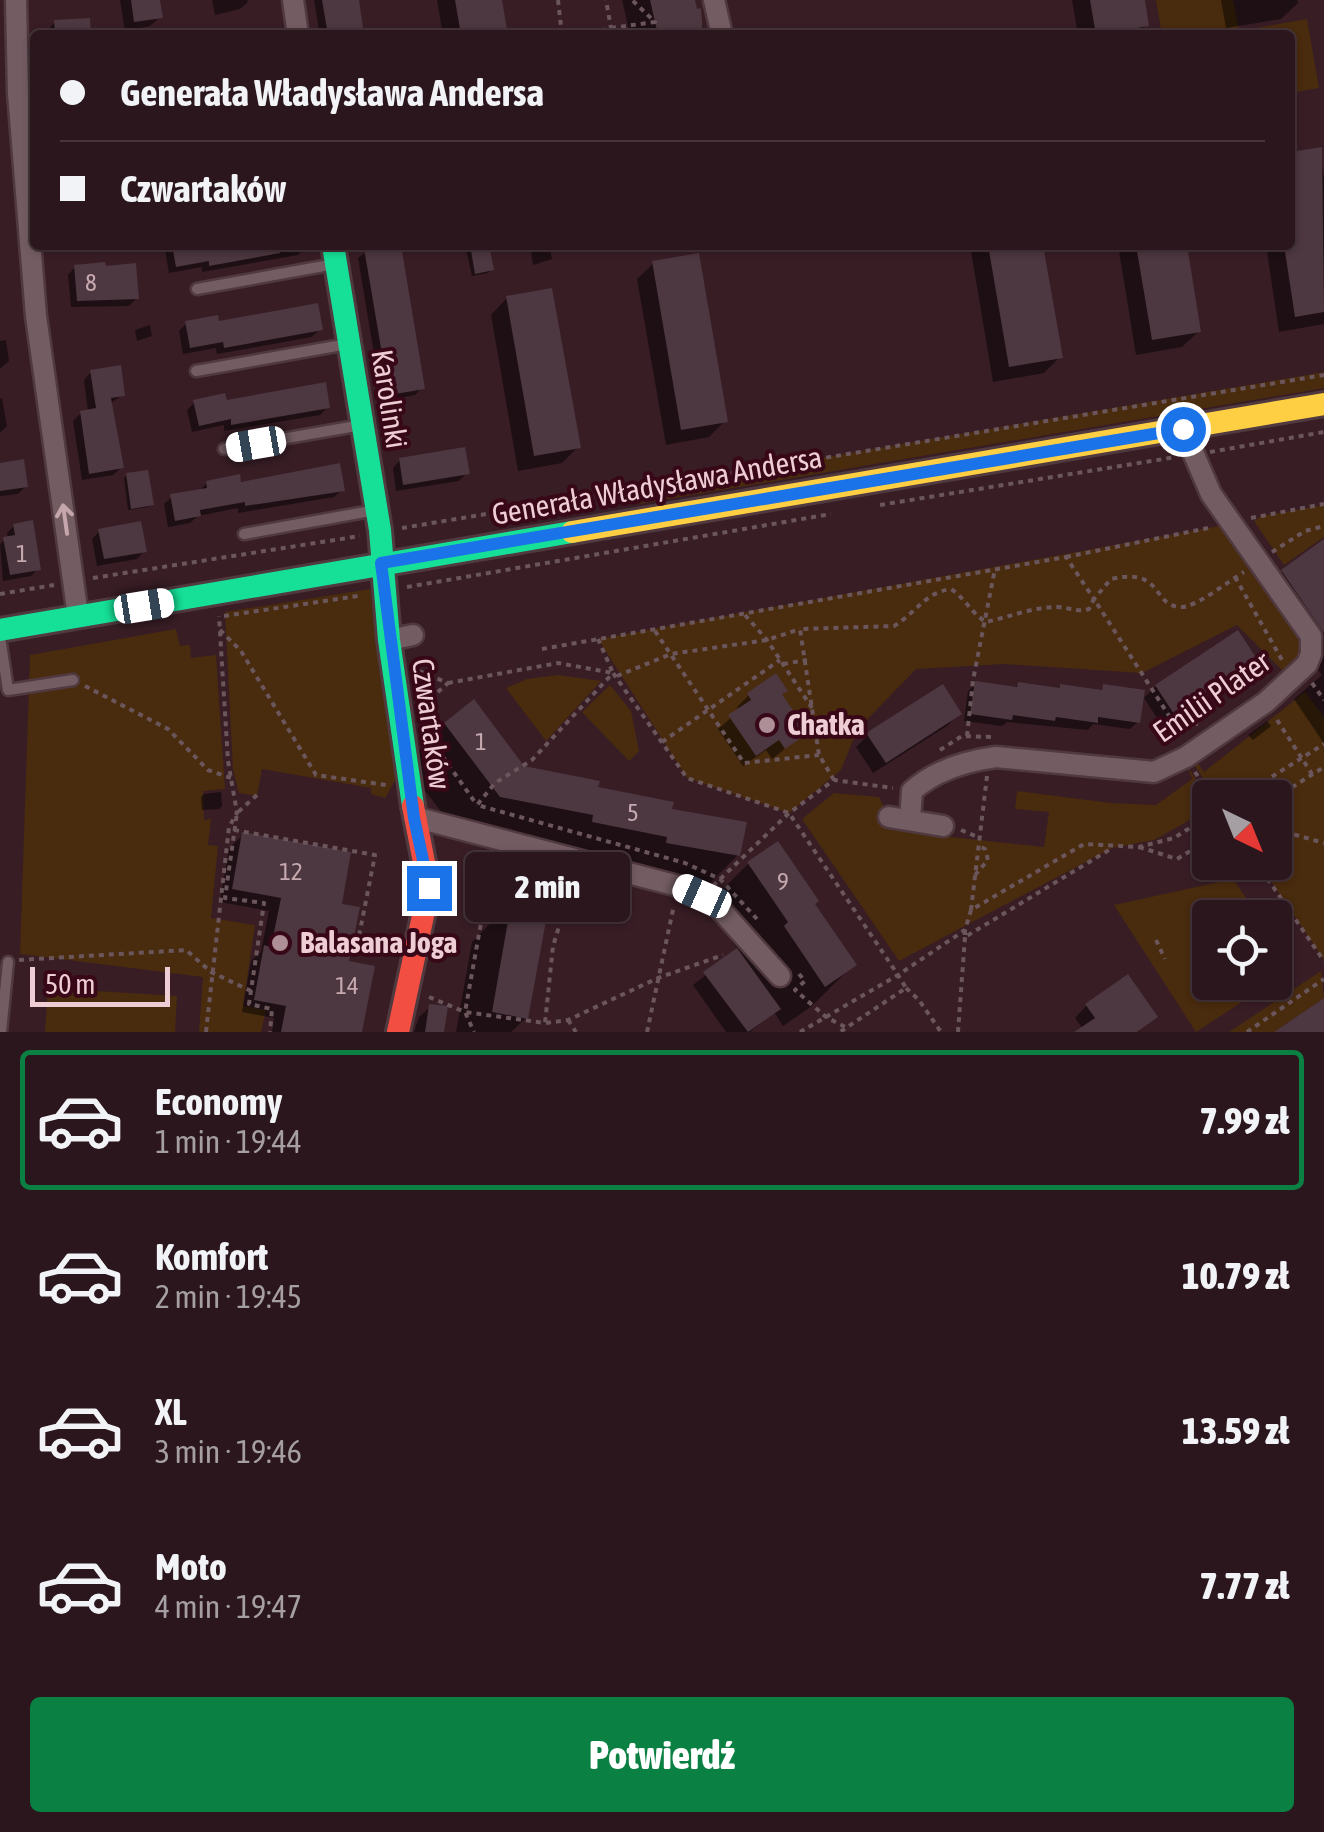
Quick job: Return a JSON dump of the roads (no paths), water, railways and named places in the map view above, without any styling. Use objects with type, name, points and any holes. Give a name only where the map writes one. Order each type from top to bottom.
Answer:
[{"type":"street","points":[[16,0],[18,93],[30,242]]},
{"type":"street","points":[[292,0],[297,30]]},
{"type":"street","points":[[714,0],[721,30]]},
{"type":"street","points":[[31,250],[36,316],[78,616]]},
{"type":"street","name":"Karolinki","points":[[334,254],[381,563]]},
{"type":"street","name":"Generała Władysława Andersa","points":[[0,630],[1324,404]]},
{"type":"street","name":"Emilii Plater","points":[[952,828],[900,819],[912,791],[922,782],[972,760],[990,758],[1154,772],[1186,757],[1266,702],[1307,664],[1311,636],[1211,494],[1183,429]]},
{"type":"street","name":"Czwartaków","points":[[381,563],[414,818],[429,888],[398,1032]]},
{"type":"street","name":"Czwartaków","points":[[389,640],[413,635]]},
{"type":"street","name":"Czwartaków","points":[[414,818],[678,886],[702,896],[741,930],[780,976]]},
{"type":"lane","points":[[197,289],[334,254]]},
{"type":"lane","points":[[196,371],[349,344]]},
{"type":"lane","points":[[224,449],[363,425]]},
{"type":"lane","points":[[244,534],[372,511]]},
{"type":"lane","points":[[0,638],[8,690],[73,680]]},
{"type":"lane","points":[[1,1032],[8,962]]},
{"type":"place","name":"Chatka","points":[[767,725]]},
{"type":"place","name":"Balasana Joga","points":[[280,943]]}]
